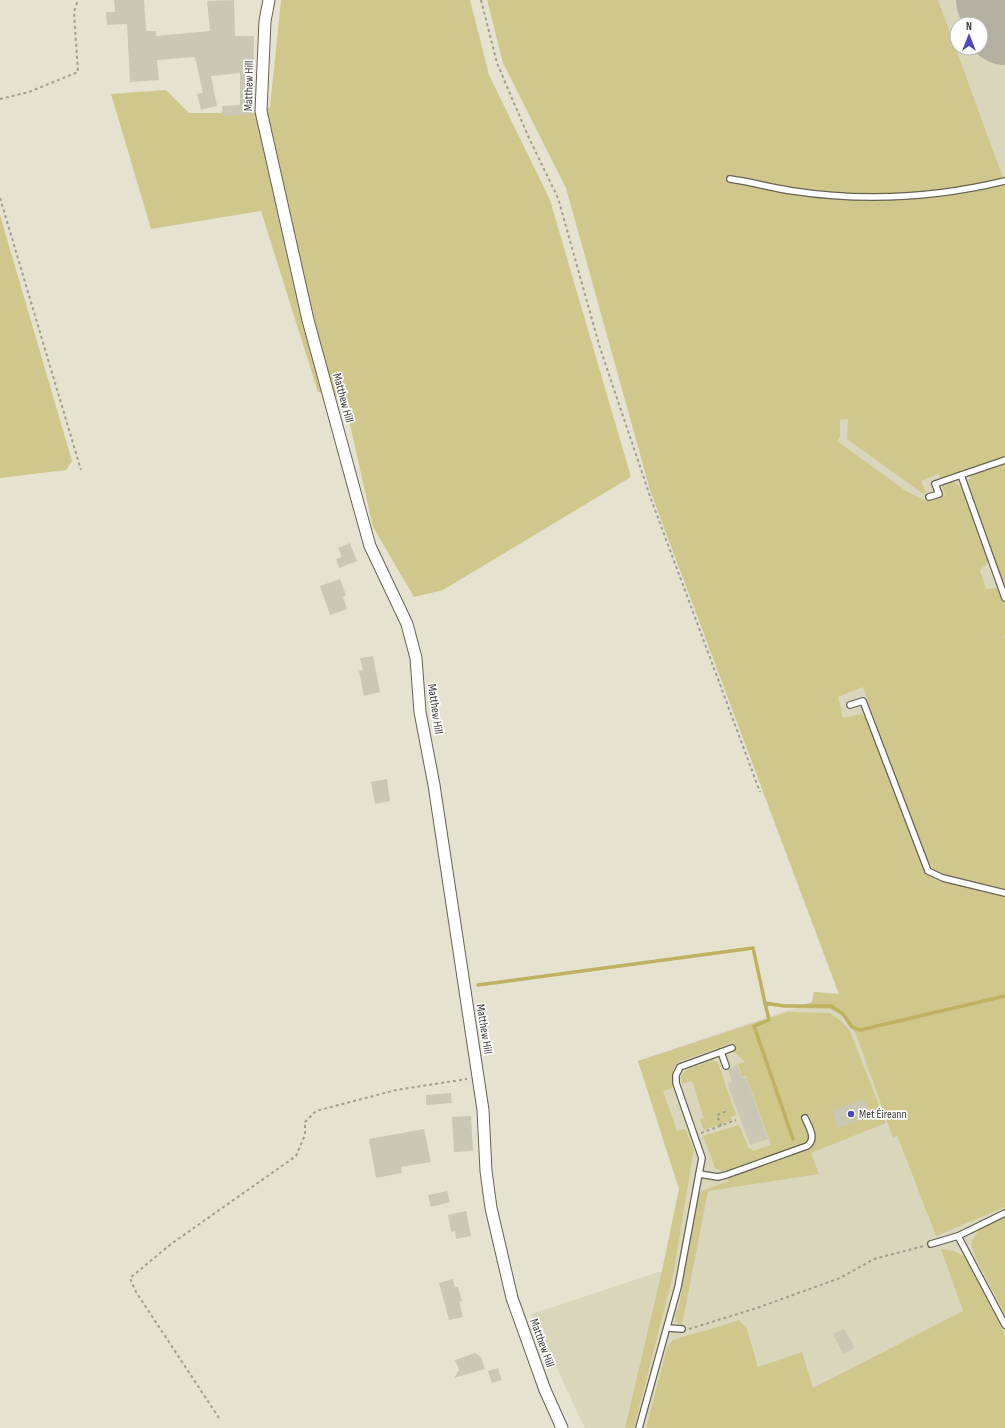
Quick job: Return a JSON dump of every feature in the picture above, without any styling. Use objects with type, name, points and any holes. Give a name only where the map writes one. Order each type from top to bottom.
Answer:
[{"type":"street","name":"Matthew Hill","points":[[269,0],[265,21],[261,111],[308,320],[370,546],[407,624],[416,658],[420,712],[434,785],[483,1110],[486,1171],[491,1208],[512,1298],[545,1390],[562,1428]]},
{"type":"lane","points":[[730,179],[792,191],[829,196],[887,198],[939,194],[1005,181]]},
{"type":"lane","points":[[929,497],[939,494],[936,484],[1005,460]]},
{"type":"lane","points":[[961,475],[1005,598]]},
{"type":"lane","points":[[850,705],[863,701],[928,870],[943,878],[1005,893]]},
{"type":"lane","points":[[639,1428],[668,1328],[678,1287],[702,1158],[676,1083],[677,1071],[680,1067],[732,1048]]},
{"type":"lane","points":[[721,1052],[726,1066]]},
{"type":"lane","points":[[699,1174],[718,1177],[726,1175],[807,1146],[810,1144],[812,1137],[805,1118]]},
{"type":"lane","points":[[931,1244],[958,1236],[1005,1213]]},
{"type":"lane","points":[[958,1236],[1005,1326]]},
{"type":"lane","points":[[668,1328],[682,1329]]},
{"type":"path","points":[[0,99],[29,92],[78,72],[74,12],[78,0]]},
{"type":"path","points":[[481,0],[497,63],[528,136],[558,198],[600,348],[651,499],[760,792]]},
{"type":"path","points":[[0,198],[81,470]]},
{"type":"path","points":[[219,1418],[136,1292],[130,1278],[171,1244],[296,1156],[305,1135],[305,1122],[316,1111],[396,1090],[478,1077]]},
{"type":"path","points":[[721,1126],[717,1115],[727,1111]]},
{"type":"path","points":[[690,1124],[697,1122],[701,1133],[736,1120]]},
{"type":"path","points":[[682,1329],[712,1323],[832,1281],[874,1259],[931,1244]]},
{"type":"shaded area","points":[[281,0],[470,0],[489,75],[550,200],[631,477],[443,590],[414,597],[373,527],[344,398],[318,392],[261,211],[151,229],[111,94],[166,90],[189,113],[256,113],[270,107]]},
{"type":"shaded area","points":[[487,0],[938,0],[949,30],[949,56],[958,56],[1003,178],[949,190],[908,195],[838,194],[743,183],[791,194],[871,201],[936,196],[1005,184],[1005,456],[940,478],[938,474],[921,481],[926,493],[922,493],[847,439],[848,419],[840,420],[840,437],[837,441],[906,491],[926,501],[945,496],[942,486],[953,482],[962,488],[989,561],[980,570],[986,589],[999,588],[1005,605],[1005,635],[1003,637],[1005,639],[1005,889],[946,875],[933,869],[912,820],[863,687],[838,697],[843,718],[862,714],[870,724],[925,873],[935,880],[1005,897],[1005,1207],[936,1236],[897,1135],[893,1138],[856,1034],[841,1014],[829,1009],[794,1008],[812,1002],[814,992],[839,994],[650,490],[566,188],[503,63]]},
{"type":"shaded area","points":[[667,0],[1005,0],[1005,1428],[585,1428],[531,1314],[662,1271],[679,1189],[638,1061],[812,1002],[814,992],[839,994],[650,490]]},
{"type":"shaded area","points":[[0,215],[72,461],[66,470],[0,478]]},
{"type":"shaded area","points":[[1005,463],[1005,591],[967,482],[972,475]]},
{"type":"shaded area","points":[[788,1012],[830,1013],[841,1021],[850,1031],[886,1123],[811,1153],[819,1174],[708,1191],[682,1325],[676,1322],[675,1314],[679,1307],[698,1195],[702,1191],[728,1181],[726,1170],[721,1171],[715,1168],[703,1136],[739,1125],[749,1149],[752,1149],[753,1151],[771,1145],[746,1076],[742,1077],[738,1064],[745,1062],[734,1052],[732,1043],[678,1062],[673,1070],[674,1087],[663,1091],[677,1131],[685,1129],[694,1150],[674,1271],[634,1428],[625,1428],[662,1271],[679,1189],[638,1061]]},
{"type":"shaded area","points":[[713,1060],[718,1063],[736,1115],[731,1117],[732,1120],[704,1130],[700,1120],[704,1118],[692,1081],[682,1084],[681,1076],[686,1070]]},
{"type":"shaded area","points":[[1005,1216],[1005,1315],[975,1256],[971,1243],[979,1229]]},
{"type":"shaded area","points":[[941,1249],[954,1251],[965,1257],[1005,1335],[1005,1428],[646,1428],[667,1348],[672,1341],[681,1337],[739,1320],[747,1329],[758,1367],[802,1352],[813,1388],[963,1311]]},
{"type":"building","points":[[114,0],[144,0],[146,31],[156,31],[156,36],[210,31],[207,1],[234,0],[235,36],[254,36],[253,96],[250,96],[252,114],[223,116],[222,106],[240,105],[240,73],[211,76],[217,106],[201,110],[197,94],[203,93],[195,57],[157,60],[159,80],[130,82],[127,24],[107,25],[106,12],[115,12]]},
{"type":"building","points":[[350,543],[357,561],[339,568],[336,559],[342,557],[338,548]]},
{"type":"building","points":[[340,579],[346,595],[343,597],[347,609],[330,615],[320,586]]},
{"type":"building","points":[[373,656],[380,692],[364,696],[359,671],[363,670],[360,658]]},
{"type":"building","points":[[387,779],[390,801],[375,804],[371,782]]},
{"type":"building","points":[[737,1065],[742,1078],[746,1077],[768,1139],[750,1145],[727,1083],[732,1082],[728,1070]]},
{"type":"building","points":[[451,1093],[452,1103],[426,1105],[426,1095]]},
{"type":"building","name":"Met Éireann","points":[[864,1099],[870,1116],[838,1128],[832,1111]]},
{"type":"building","points":[[471,1116],[473,1151],[454,1152],[452,1117]]},
{"type":"building","points":[[424,1129],[431,1162],[401,1167],[402,1173],[376,1178],[369,1139]]},
{"type":"building","points":[[447,1191],[450,1202],[431,1207],[428,1195]]},
{"type":"building","points":[[466,1211],[471,1236],[456,1239],[455,1231],[451,1232],[448,1215]]},
{"type":"building","points":[[453,1279],[455,1287],[458,1287],[462,1301],[459,1302],[463,1317],[449,1320],[439,1283]]},
{"type":"building","points":[[844,1329],[855,1348],[843,1354],[833,1334]]},
{"type":"building","points":[[475,1353],[481,1357],[485,1369],[454,1378],[459,1370],[455,1360]]},
{"type":"building","points":[[498,1368],[502,1380],[492,1383],[488,1371]]},
{"type":"waterway","points":[[478,985],[753,948],[765,1003]]},
{"type":"waterway","points":[[793,1139],[754,1026],[769,1020],[765,1003],[784,1006],[831,1006],[843,1014],[852,1027],[860,1030],[1005,996]]},
{"type":"taxiway","points":[[1002,0],[1005,18]]},
{"type":"runway","points":[[996,0],[1005,25]]},
{"type":"place","name":"Met Éireann","points":[[851,1114]]}]
